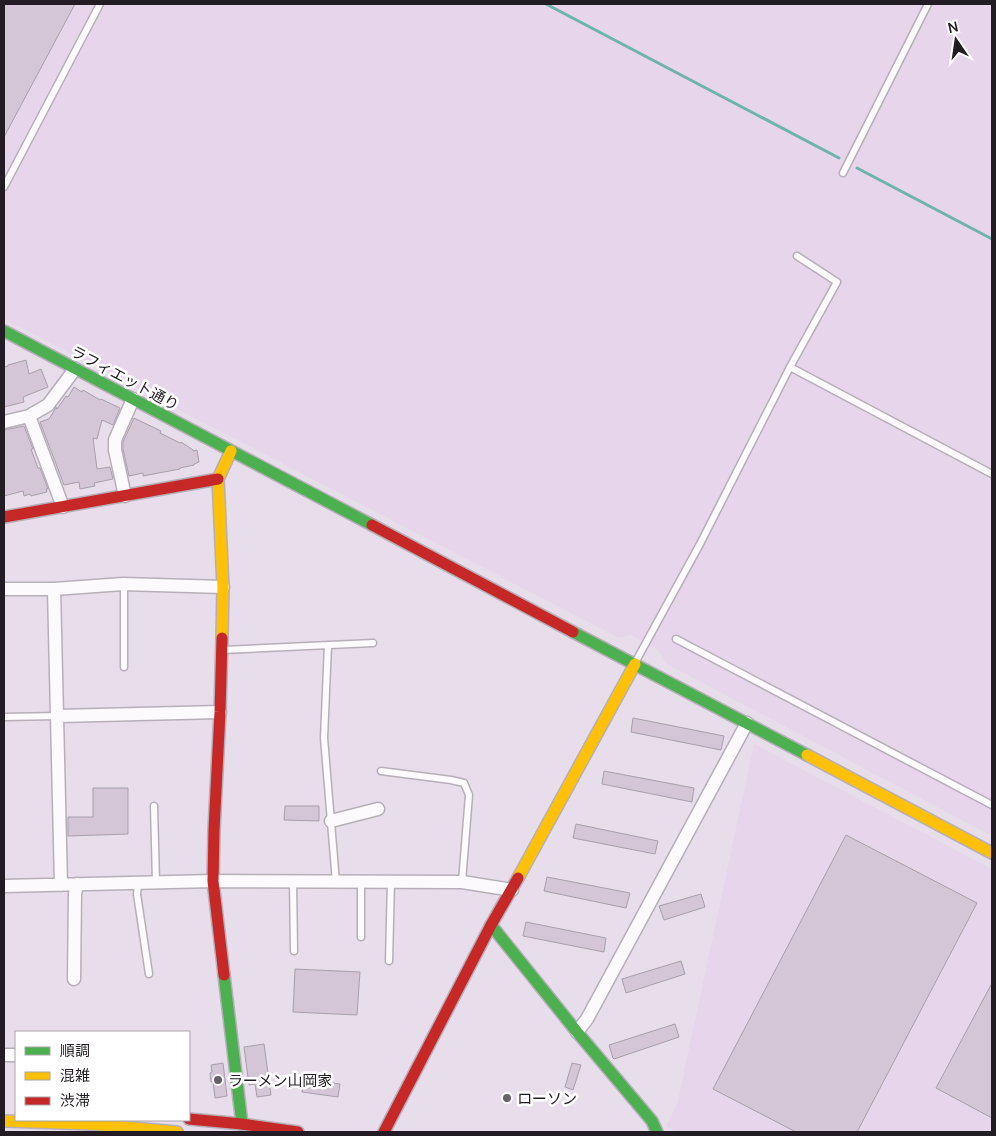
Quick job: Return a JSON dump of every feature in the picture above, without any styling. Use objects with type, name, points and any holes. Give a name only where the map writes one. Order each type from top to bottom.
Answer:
[{"type":"main road","name":"ラフィエット通り","points":[[4,331],[992,852]]},
{"type":"main road","points":[[231,451],[218,479],[223,587],[213,881],[242,1124]]},
{"type":"main road","points":[[4,517],[218,479]]},
{"type":"main road","points":[[384,1132],[491,925],[635,664]]},
{"type":"main road","points":[[491,925],[652,1121],[657,1132]]},
{"type":"main road","points":[[190,1119],[298,1132]]},
{"type":"main road","points":[[4,1121],[86,1124],[177,1132]]},
{"type":"street","points":[[4,422],[29,416],[48,405],[75,369]]},
{"type":"street","points":[[125,496],[115,450],[115,440],[133,399]]},
{"type":"street","points":[[29,416],[63,507]]},
{"type":"street","points":[[4,589],[54,589],[122,584],[223,587]]},
{"type":"street","points":[[54,589],[61,885]]},
{"type":"street","points":[[58,716],[220,712]]},
{"type":"street","points":[[578,1032],[748,723]]},
{"type":"street","points":[[331,820],[378,809]]},
{"type":"street","points":[[4,886],[213,881],[391,881],[462,882],[512,890]]},
{"type":"street","points":[[74,979],[75,894],[77,884]]},
{"type":"lane","points":[[4,187],[100,4]]},
{"type":"lane","points":[[843,173],[928,4]]},
{"type":"lane","points":[[635,664],[700,544],[790,367],[837,282],[797,256]]},
{"type":"lane","points":[[790,367],[992,474]]},
{"type":"lane","points":[[122,584],[124,591],[124,667]]},
{"type":"lane","points":[[676,639],[992,805]]},
{"type":"lane","points":[[222,650],[373,643]]},
{"type":"lane","points":[[328,645],[324,738],[336,882]]},
{"type":"lane","points":[[4,717],[58,716]]},
{"type":"lane","points":[[381,771],[464,783],[469,795],[462,882]]},
{"type":"lane","points":[[154,806],[156,882]]},
{"type":"lane","points":[[293,881],[294,951]]},
{"type":"lane","points":[[361,881],[361,937]]},
{"type":"lane","points":[[388,961],[391,881]]},
{"type":"lane","points":[[138,883],[149,974]]},
{"type":"shaded area","points":[[4,4],[992,4],[992,833],[988,834],[665,663],[659,651],[646,643],[630,635],[619,638],[4,319]]},
{"type":"shaded area","points":[[754,744],[992,869],[992,1132],[677,1132],[666,1126],[677,1105]]},
{"type":"building","points":[[4,4],[75,4],[4,137]]},
{"type":"building","points":[[26,360],[29,374],[41,369],[48,387],[23,397],[24,402],[4,407],[4,367]]},
{"type":"building","points":[[74,387],[120,408],[113,425],[102,420],[97,439],[93,438],[97,469],[110,467],[113,479],[94,483],[95,486],[80,489],[79,482],[64,485],[40,422],[49,419],[56,407],[57,409]]},
{"type":"building","points":[[134,418],[161,431],[160,433],[181,442],[193,451],[197,450],[199,462],[180,469],[143,476],[143,473],[129,476],[123,442]]},
{"type":"building","points":[[24,426],[38,468],[40,468],[48,489],[46,489],[47,492],[31,496],[30,494],[24,496],[23,491],[4,496],[4,430]]},
{"type":"building","points":[[633,718],[724,736],[721,750],[631,732]]},
{"type":"building","points":[[604,771],[694,788],[692,802],[602,784]]},
{"type":"building","points":[[93,788],[128,788],[128,834],[68,836],[68,817],[93,817]]},
{"type":"building","points":[[285,806],[319,806],[319,821],[284,820]]},
{"type":"building","points":[[576,824],[658,841],[655,854],[573,838]]},
{"type":"building","points":[[846,835],[977,903],[857,1132],[796,1132],[713,1089]]},
{"type":"building","points":[[547,877],[630,893],[626,908],[544,891]]},
{"type":"building","points":[[701,894],[705,907],[664,920],[659,906]]},
{"type":"building","points":[[526,922],[606,938],[604,952],[523,936]]},
{"type":"building","points":[[681,961],[685,974],[626,993],[622,979]]},
{"type":"building","points":[[295,969],[360,972],[357,1015],[293,1012]]},
{"type":"building","points":[[992,983],[992,1118],[936,1088]]},
{"type":"building","points":[[675,1024],[679,1037],[613,1058],[609,1045]]},
{"type":"building","points":[[264,1044],[271,1095],[257,1097],[255,1084],[249,1085],[244,1047]]},
{"type":"building","points":[[223,1063],[227,1096],[215,1098],[213,1082],[211,1082],[211,1065]]},
{"type":"building","points":[[572,1063],[581,1065],[573,1090],[565,1087]]},
{"type":"building","points":[[304,1079],[340,1084],[338,1097],[302,1092]]},
{"type":"waterway","points":[[546,4],[839,158]]},
{"type":"waterway","points":[[857,168],[992,239]]},
{"type":"traffic: fast","points":[[4,331],[372,525]]},
{"type":"traffic: fast","points":[[573,632],[807,755]]},
{"type":"traffic: fast","points":[[491,925],[652,1121],[657,1132]]},
{"type":"traffic: fast","points":[[224,975],[242,1124]]},
{"type":"traffic: slow","points":[[222,638],[223,587],[218,479],[231,451]]},
{"type":"traffic: slow","points":[[518,878],[635,664]]},
{"type":"traffic: slow","points":[[807,755],[992,853]]},
{"type":"traffic: slow","points":[[4,1121],[90,1124],[177,1132]]},
{"type":"traffic: jam","points":[[4,517],[218,479]]},
{"type":"traffic: jam","points":[[372,525],[573,632]]},
{"type":"traffic: jam","points":[[222,638],[213,881],[224,975]]},
{"type":"traffic: jam","points":[[384,1132],[491,925],[518,878]]},
{"type":"traffic: jam","points":[[190,1119],[298,1132]]},
{"type":"place","name":"ラーメン山岡家","points":[[218,1080]]},
{"type":"place","name":"ローソン","points":[[507,1098]]}]
